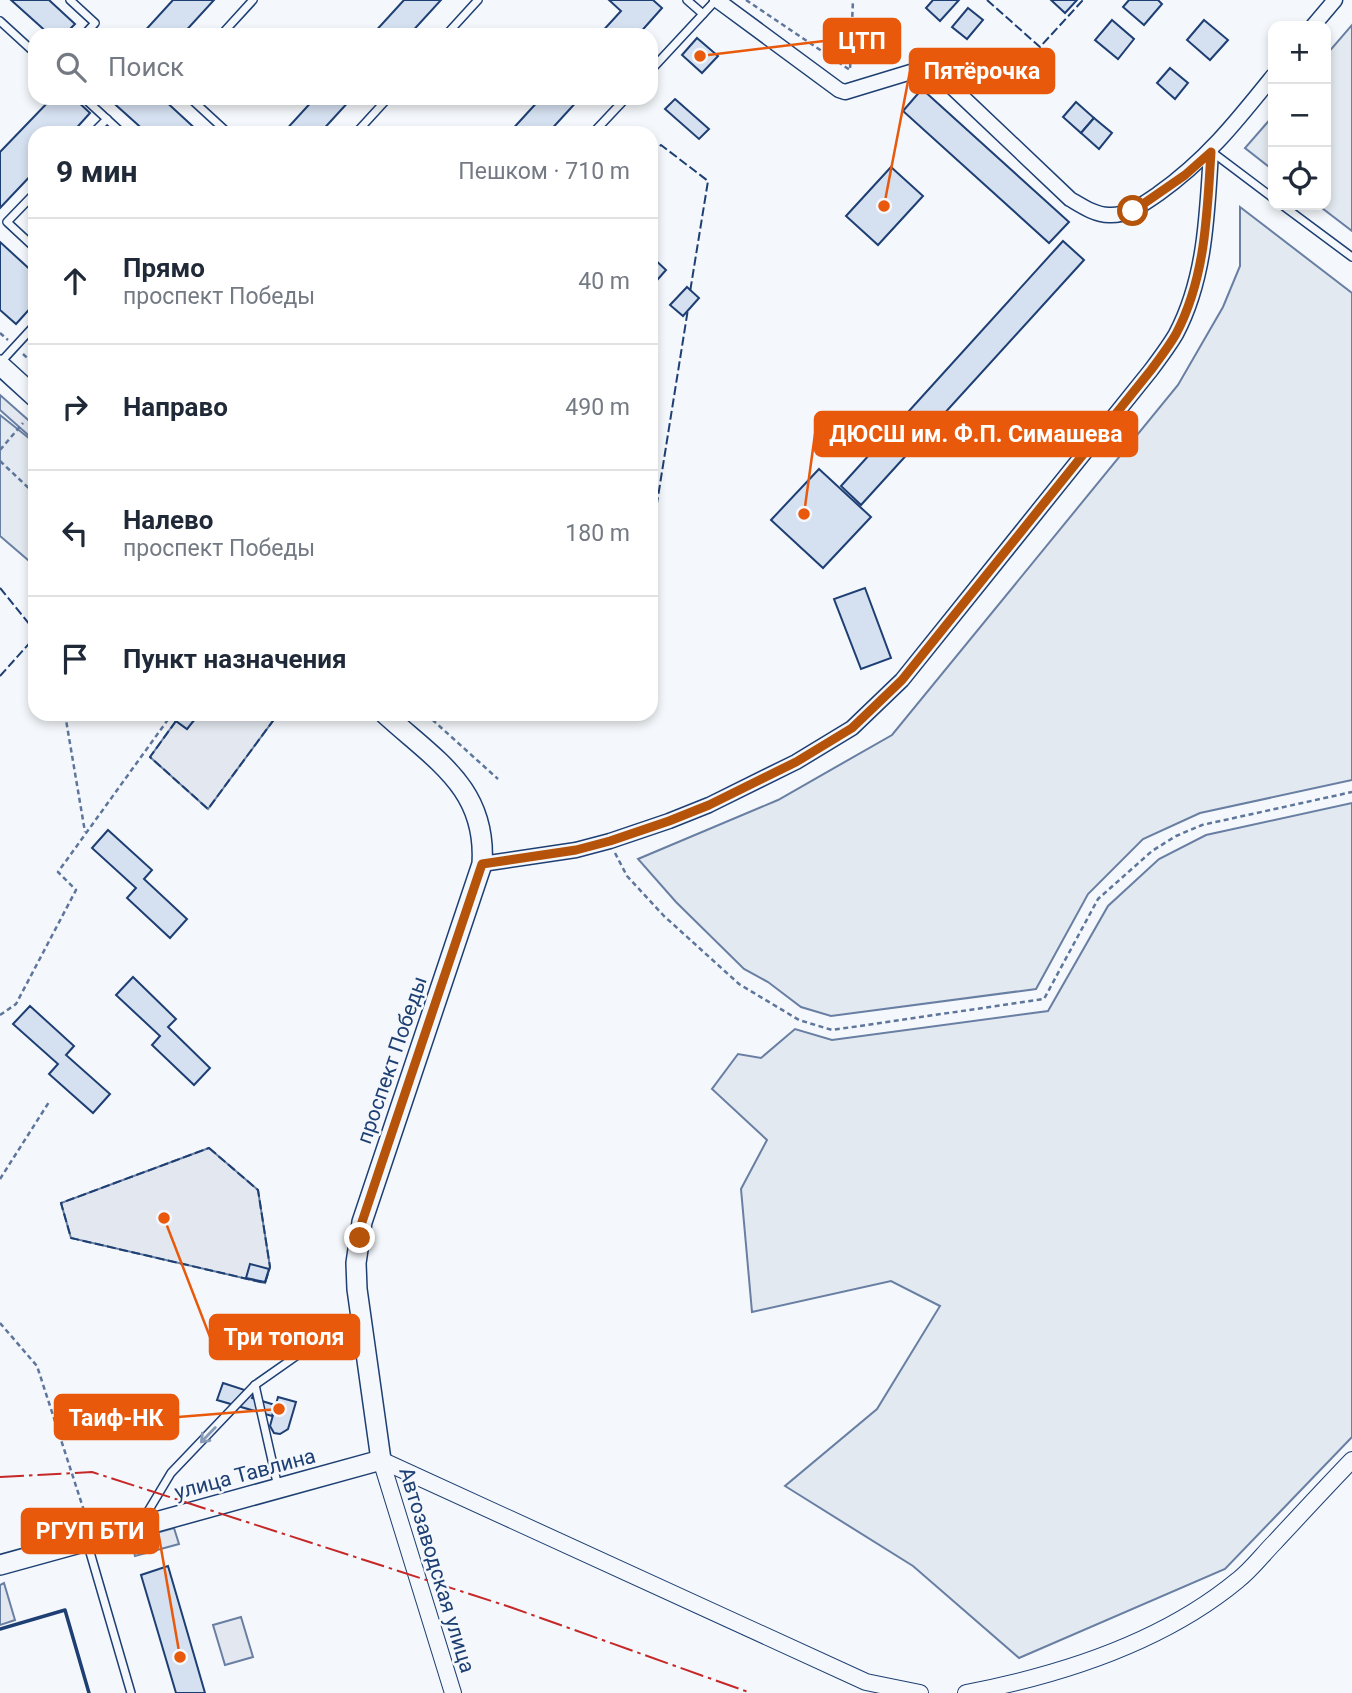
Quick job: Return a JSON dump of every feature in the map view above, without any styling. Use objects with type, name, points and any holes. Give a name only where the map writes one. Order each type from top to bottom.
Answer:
[{"type":"main road","points":[[0,364],[28,390]]},
{"type":"main road","name":"проспект Победы","points":[[381,1460],[357,1289],[356,1263],[362,1222],[482,864],[483,845],[478,816],[463,789],[449,772],[393,721]]},
{"type":"main road","name":"улица Тавлина","points":[[0,1565],[381,1460]]},
{"type":"street","points":[[717,0],[845,92],[924,68],[933,69],[1070,199],[1100,214],[1114,215],[1133,211],[1185,175],[1211,152],[1268,82]]},
{"type":"street","points":[[1317,21],[1335,0]]},
{"type":"street","points":[[482,864],[576,850],[610,841],[709,805],[796,762],[852,728],[902,680],[1151,370],[1175,336],[1191,296],[1205,243],[1211,152]]},
{"type":"street","points":[[381,1460],[866,1682],[920,1693]]},
{"type":"street","name":"Автозаводская улица","points":[[381,1460],[453,1693]]},
{"type":"street","points":[[965,1693],[1012,1685],[1075,1666],[1126,1646],[1199,1608],[1240,1579],[1352,1460]]},
{"type":"lane","points":[[70,0],[95,23],[90,28]]},
{"type":"lane","points":[[227,28],[253,0]]},
{"type":"lane","points":[[452,28],[478,0]]},
{"type":"lane","points":[[687,0],[703,14]]},
{"type":"lane","points":[[658,63],[717,0]]},
{"type":"lane","points":[[0,21],[28,47]]},
{"type":"lane","points":[[92,105],[114,126]]},
{"type":"lane","points":[[198,105],[220,126]]},
{"type":"lane","points":[[362,126],[382,105]]},
{"type":"lane","points":[[600,126],[619,105]]},
{"type":"lane","points":[[100,126],[107,119]]},
{"type":"lane","points":[[1211,152],[1268,194]]},
{"type":"lane","points":[[28,201],[7,222],[28,242]]},
{"type":"lane","points":[[1289,210],[1352,257]]},
{"type":"lane","points":[[0,364],[28,333]]},
{"type":"lane","points":[[138,1527],[170,1473],[255,1385],[302,1352],[322,1343],[362,1332]]},
{"type":"lane","points":[[255,1385],[278,1489]]},
{"type":"lane","points":[[90,1540],[131,1693]]},
{"type":"path","points":[[746,0],[850,70],[853,0]]},
{"type":"path","points":[[0,450],[23,423]]},
{"type":"path","points":[[0,461],[28,487]]},
{"type":"path","points":[[66,721],[85,833]]},
{"type":"path","points":[[0,1015],[16,1004],[76,890],[58,872],[167,721]]},
{"type":"path","points":[[434,721],[498,779]]},
{"type":"path","points":[[610,841],[627,876],[664,916],[739,984],[799,1020],[832,1030],[1044,999],[1098,899],[1152,851],[1176,836],[1202,825],[1352,792]]},
{"type":"path","points":[[0,1179],[49,1102]]},
{"type":"path","points":[[0,1323],[37,1366],[90,1540]]},
{"type":"shaded area","points":[[1352,25],[1352,231],[1325,210],[1331,210],[1331,49]]},
{"type":"shaded area","points":[[1268,122],[1268,166],[1245,148]]},
{"type":"shaded area","points":[[1240,207],[1352,293],[1352,780],[1200,813],[1143,839],[1088,894],[1036,989],[831,1016],[801,1007],[768,982],[744,969],[676,902],[638,859],[778,800],[892,735],[1178,385],[1223,307],[1240,266]]},
{"type":"shaded area","points":[[0,395],[28,420],[28,435],[0,410]]},
{"type":"shaded area","points":[[0,415],[28,437],[28,560],[0,536]]},
{"type":"shaded area","points":[[176,721],[187,729],[194,721],[273,721],[208,809],[150,757]]},
{"type":"shaded area","points":[[1352,803],[1352,1437],[1225,1569],[1019,1658],[913,1566],[785,1486],[877,1409],[940,1306],[891,1281],[752,1312],[741,1189],[767,1140],[712,1089],[738,1054],[761,1058],[795,1029],[832,1040],[1048,1011],[1108,906],[1159,859],[1206,835]]},
{"type":"shaded area","points":[[209,1148],[258,1190],[270,1267],[265,1283],[71,1238],[61,1203]]},
{"type":"shaded area","points":[[174,1528],[179,1544],[135,1556],[131,1540]]},
{"type":"shaded area","points":[[4,1583],[15,1620],[0,1625],[0,1585]]},
{"type":"shaded area","points":[[241,1617],[253,1657],[225,1665],[213,1625]]},
{"type":"building","points":[[11,0],[49,0],[75,24],[71,28],[42,28]]},
{"type":"building","points":[[173,0],[214,0],[188,28],[147,28]]},
{"type":"building","points":[[404,0],[441,0],[415,28],[378,28]]},
{"type":"building","points":[[609,0],[653,0],[662,8],[644,28],[605,28],[621,11]]},
{"type":"building","points":[[933,0],[959,0],[940,21],[926,8]]},
{"type":"building","points":[[1051,0],[1077,0],[1065,13]]},
{"type":"building","points":[[1129,0],[1158,0],[1162,4],[1144,25],[1123,7]]},
{"type":"building","points":[[968,8],[983,20],[967,39],[952,27]]},
{"type":"building","points":[[1112,20],[1134,39],[1118,59],[1095,40]]},
{"type":"building","points":[[1204,20],[1228,40],[1210,60],[1187,40]]},
{"type":"building","points":[[697,38],[718,56],[702,73],[682,55]]},
{"type":"building","points":[[1170,68],[1188,83],[1175,99],[1157,83]]},
{"type":"building","points":[[922,89],[1069,222],[1049,243],[903,111]]},
{"type":"building","points":[[675,99],[709,129],[699,139],[665,109]]},
{"type":"building","points":[[1076,102],[1094,118],[1081,133],[1063,117]]},
{"type":"building","points":[[45,105],[81,105],[90,113],[78,126],[28,126],[28,178],[0,208],[0,152]]},
{"type":"building","points":[[116,105],[170,105],[192,126],[139,126]]},
{"type":"building","points":[[309,105],[346,105],[326,126],[289,126]]},
{"type":"building","points":[[535,105],[574,105],[554,126],[515,126]]},
{"type":"building","points":[[1094,118],[1112,133],[1099,149],[1081,133]]},
{"type":"building","points":[[891,167],[923,196],[878,245],[846,216]]},
{"type":"building","points":[[1063,241],[1084,260],[861,505],[841,486]]},
{"type":"building","points":[[0,242],[28,268],[28,311],[16,324],[0,310]]},
{"type":"building","points":[[658,263],[666,270],[658,279]]},
{"type":"building","points":[[687,287],[699,298],[683,316],[670,305]]},
{"type":"building","points":[[819,469],[871,517],[823,568],[771,520]]},
{"type":"building","points":[[865,588],[891,658],[861,669],[834,599]]},
{"type":"building","points":[[176,721],[193,721],[187,729]]},
{"type":"building","points":[[108,830],[152,870],[144,879],[187,919],[170,938],[127,898],[136,888],[92,848]]},
{"type":"building","points":[[133,977],[176,1019],[168,1027],[210,1068],[194,1085],[152,1045],[160,1036],[116,995]]},
{"type":"building","points":[[30,1006],[74,1046],[66,1055],[110,1094],[93,1113],[49,1074],[58,1064],[13,1024]]},
{"type":"building","points":[[250,1264],[269,1269],[265,1282],[246,1278]]},
{"type":"building","points":[[223,1383],[254,1393],[252,1398],[275,1405],[272,1416],[217,1400]]},
{"type":"building","points":[[278,1397],[296,1402],[288,1429],[280,1434],[274,1433],[270,1426]]},
{"type":"building","points":[[168,1566],[205,1693],[176,1693],[141,1575]]},
{"type":"fence","points":[[987,0],[1040,47],[1083,0]]},
{"type":"fence","points":[[658,148],[661,145],[708,181],[690,292]]},
{"type":"fence","points":[[658,497],[688,309]]},
{"type":"fence","points":[[0,588],[28,622]]},
{"type":"fence","points":[[0,676],[28,645]]},
{"type":"fence","points":[[176,721],[150,757],[208,809],[273,721]]},
{"type":"fence","points":[[209,1148],[258,1190],[270,1267],[265,1283],[71,1238],[61,1203],[209,1148]]},
{"type":"wall","points":[[0,1629],[65,1610],[89,1693]]},
{"type":"power","points":[[0,1477],[92,1472],[510,1607],[751,1693]]},
{"type":"place","name":"ЦТП","points":[[700,56]]},
{"type":"place","name":"Пятёрочка","points":[[884,206]]},
{"type":"place","name":"ДЮСШ им. Ф.П. Симашева","points":[[804,514]]},
{"type":"place","name":"Три тополя","points":[[164,1218]]},
{"type":"place","name":"Таиф-НК","points":[[279,1409]]},
{"type":"place","name":"РГУП БТИ","points":[[180,1657]]},
{"type":"route","points":[[360,1238],[362,1222],[482,864],[576,850],[610,841],[709,805],[796,762],[852,728],[902,680],[1151,370],[1175,336],[1191,296],[1205,243],[1211,152],[1185,175],[1133,211]]}]
